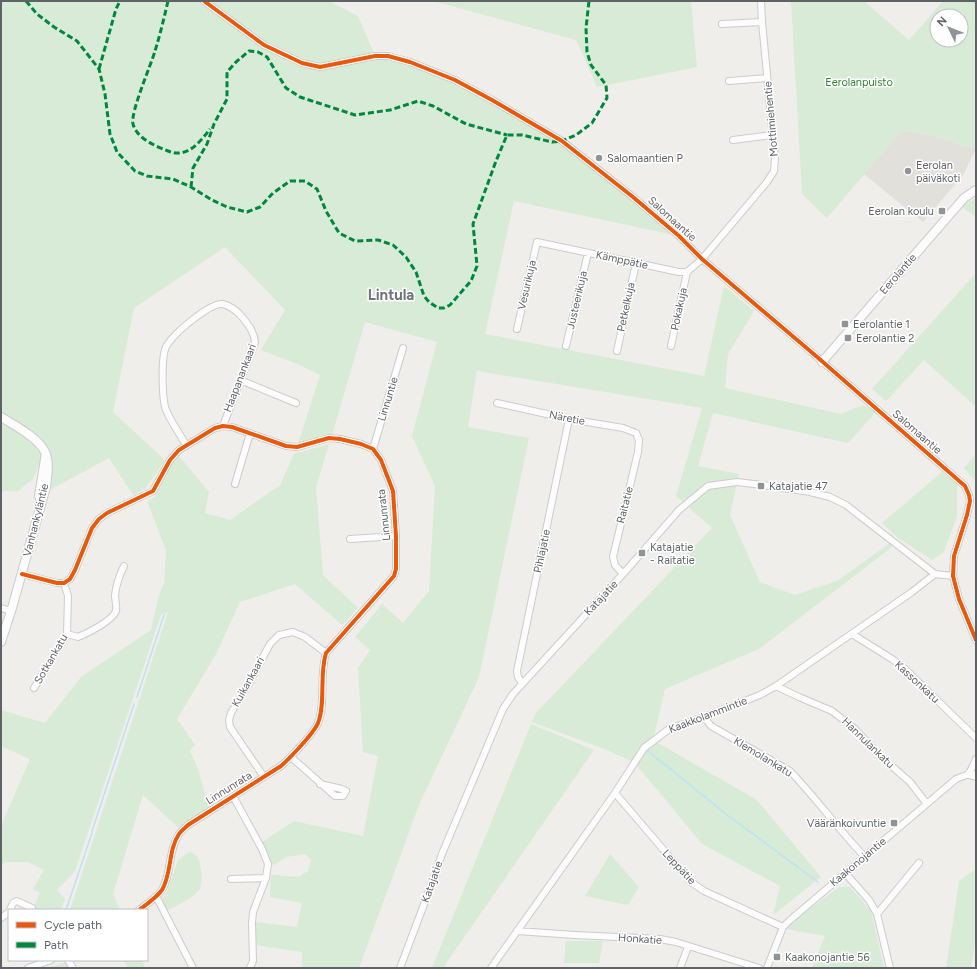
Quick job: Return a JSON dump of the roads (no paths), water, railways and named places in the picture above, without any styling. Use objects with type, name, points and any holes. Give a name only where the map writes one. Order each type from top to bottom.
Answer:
[{"type":"street","name":"Salomaantie","points":[[204,1],[264,45],[302,63],[320,67],[374,56],[388,56],[410,62],[455,80],[486,96],[568,146],[633,196],[679,236],[702,259],[965,486],[969,494],[970,501],[954,556],[953,576],[959,599],[976,640]]},
{"type":"street","name":"Mottimiehentie","points":[[702,259],[767,182],[774,171],[775,158],[761,1]]},
{"type":"street","points":[[722,24],[762,22]]},
{"type":"street","points":[[729,81],[767,78]]},
{"type":"street","points":[[733,140],[772,135]]},
{"type":"street","name":"Eerolantie","points":[[822,362],[964,198],[976,190]]},
{"type":"street","name":"Kämppätie","points":[[538,242],[679,272],[687,272]]},
{"type":"street","name":"Vesurikuja","points":[[517,328],[538,242]]},
{"type":"street","name":"Justeerikuja","points":[[566,346],[588,253]]},
{"type":"street","points":[[687,272],[702,259]]},
{"type":"street","name":"Petkelkuja","points":[[617,351],[636,263]]},
{"type":"street","name":"Pokakuja","points":[[670,346],[687,272]]},
{"type":"street","name":"Haapanankaari","points":[[186,445],[166,410],[164,397],[163,358],[166,348],[172,338],[215,305],[222,304],[232,308],[242,316],[254,333],[255,342],[223,426]]},
{"type":"street","name":"Linnuntie","points":[[373,450],[403,348]]},
{"type":"street","points":[[240,380],[296,403]]},
{"type":"street","name":"Näretie","points":[[497,403],[570,419],[623,428],[636,433]]},
{"type":"street","points":[[1,417],[37,442],[46,452],[38,496],[39,499],[42,500]]},
{"type":"street","name":"Pihlajatie","points":[[522,683],[518,677],[517,671],[570,419]]},
{"type":"street","points":[[22,574],[56,583],[64,583],[70,579],[92,528],[99,519],[107,513],[153,491],[170,460],[186,445],[215,428],[223,426],[232,427],[286,446],[297,447],[328,438],[361,444],[373,450]]},
{"type":"street","points":[[235,484],[250,433]]},
{"type":"street","name":"Raitatie","points":[[623,574],[615,566],[613,557],[638,452],[639,440],[636,433]]},
{"type":"street","name":"Linnunrata","points":[[139,909],[155,897],[162,889],[166,880],[175,842],[179,834],[188,825],[282,766],[318,723],[323,663],[326,653],[394,576],[396,569],[396,536],[393,491],[381,460],[373,450]]},
{"type":"street","name":"Vanhankyläntie","points":[[1,642],[22,574],[46,487],[48,467],[46,452]]},
{"type":"street","name":"Katajatie","points":[[400,968],[442,854],[503,709],[522,683],[623,574],[679,510],[708,486],[737,482],[810,492],[830,497],[846,505],[934,574]]},
{"type":"street","points":[[350,539],[396,536]]},
{"type":"street","points":[[67,634],[78,637],[90,632],[111,617],[116,610],[115,594],[124,566]]},
{"type":"street","points":[[934,574],[953,576]]},
{"type":"street","name":"Kaakkolammintie","points":[[491,968],[648,744],[669,729],[760,695],[776,686],[852,634],[934,574]]},
{"type":"street","name":"Sotkankatu","points":[[34,688],[67,634],[68,596],[64,583]]},
{"type":"street","points":[[1,608],[11,610]]},
{"type":"street","name":"Kuikankaari","points":[[264,777],[230,728],[231,713],[270,644],[278,635],[292,632],[305,637],[326,653]]},
{"type":"street","name":"Kassonkatu","points":[[852,634],[903,667],[976,738]]},
{"type":"street","name":"Hannulankatu","points":[[776,686],[799,698],[832,711],[855,729],[879,755],[910,782],[927,804]]},
{"type":"street","name":"Klemolankatu","points":[[704,717],[711,726],[790,771],[864,856]]},
{"type":"street","points":[[291,757],[320,784]]},
{"type":"street","points":[[973,775],[976,759]]},
{"type":"street","name":"Kaakonojantie","points":[[767,968],[783,927],[795,915],[956,778],[973,775]]},
{"type":"street","name":"Leppätie","points":[[614,793],[691,882],[704,891],[783,927]]},
{"type":"street","points":[[233,796],[262,849],[268,864],[266,878],[253,912],[253,961],[250,968]]},
{"type":"street","points":[[877,914],[919,863]]},
{"type":"street","points":[[845,872],[869,900],[877,914],[890,968]]},
{"type":"street","points":[[232,879],[266,878]]},
{"type":"street","points":[[155,897],[164,911],[193,968]]},
{"type":"street","points":[[10,909],[13,903],[17,901],[32,908]]},
{"type":"street","name":"Honkatie","points":[[517,931],[660,939],[676,942],[759,968]]},
{"type":"street","points":[[680,968],[688,947]]},
{"type":"street","points":[[28,968],[48,961]]},
{"type":"waterway","points":[[137,697],[164,615]]},
{"type":"waterway","points":[[92,831],[134,704]]},
{"type":"waterway","points":[[648,751],[726,814],[818,882]]},
{"type":"waterway","points":[[66,909],[92,833]]},
{"type":"place","name":"Salomaantien P","points":[[599,158]]},
{"type":"place","name":"Eerolan päiväkoti","points":[[908,171]]},
{"type":"place","name":"Eerolan koulu","points":[[942,211]]},
{"type":"place","name":"Eerolantie 1","points":[[845,324]]},
{"type":"place","name":"Eerolantie 2","points":[[848,338]]},
{"type":"place","name":"Katajatie 47","points":[[761,486]]},
{"type":"place","name":"Katajatie - Raitatie","points":[[642,553]]},
{"type":"place","name":"Vääränkoivuntie","points":[[894,823]]},
{"type":"place","name":"Kaakonojantie 56","points":[[777,957]]},
{"type":"district","name":"Lintula","points":[[391,295]]},
{"type":"park label","name":"Eerolanpuisto","points":[[859,82]]}]
